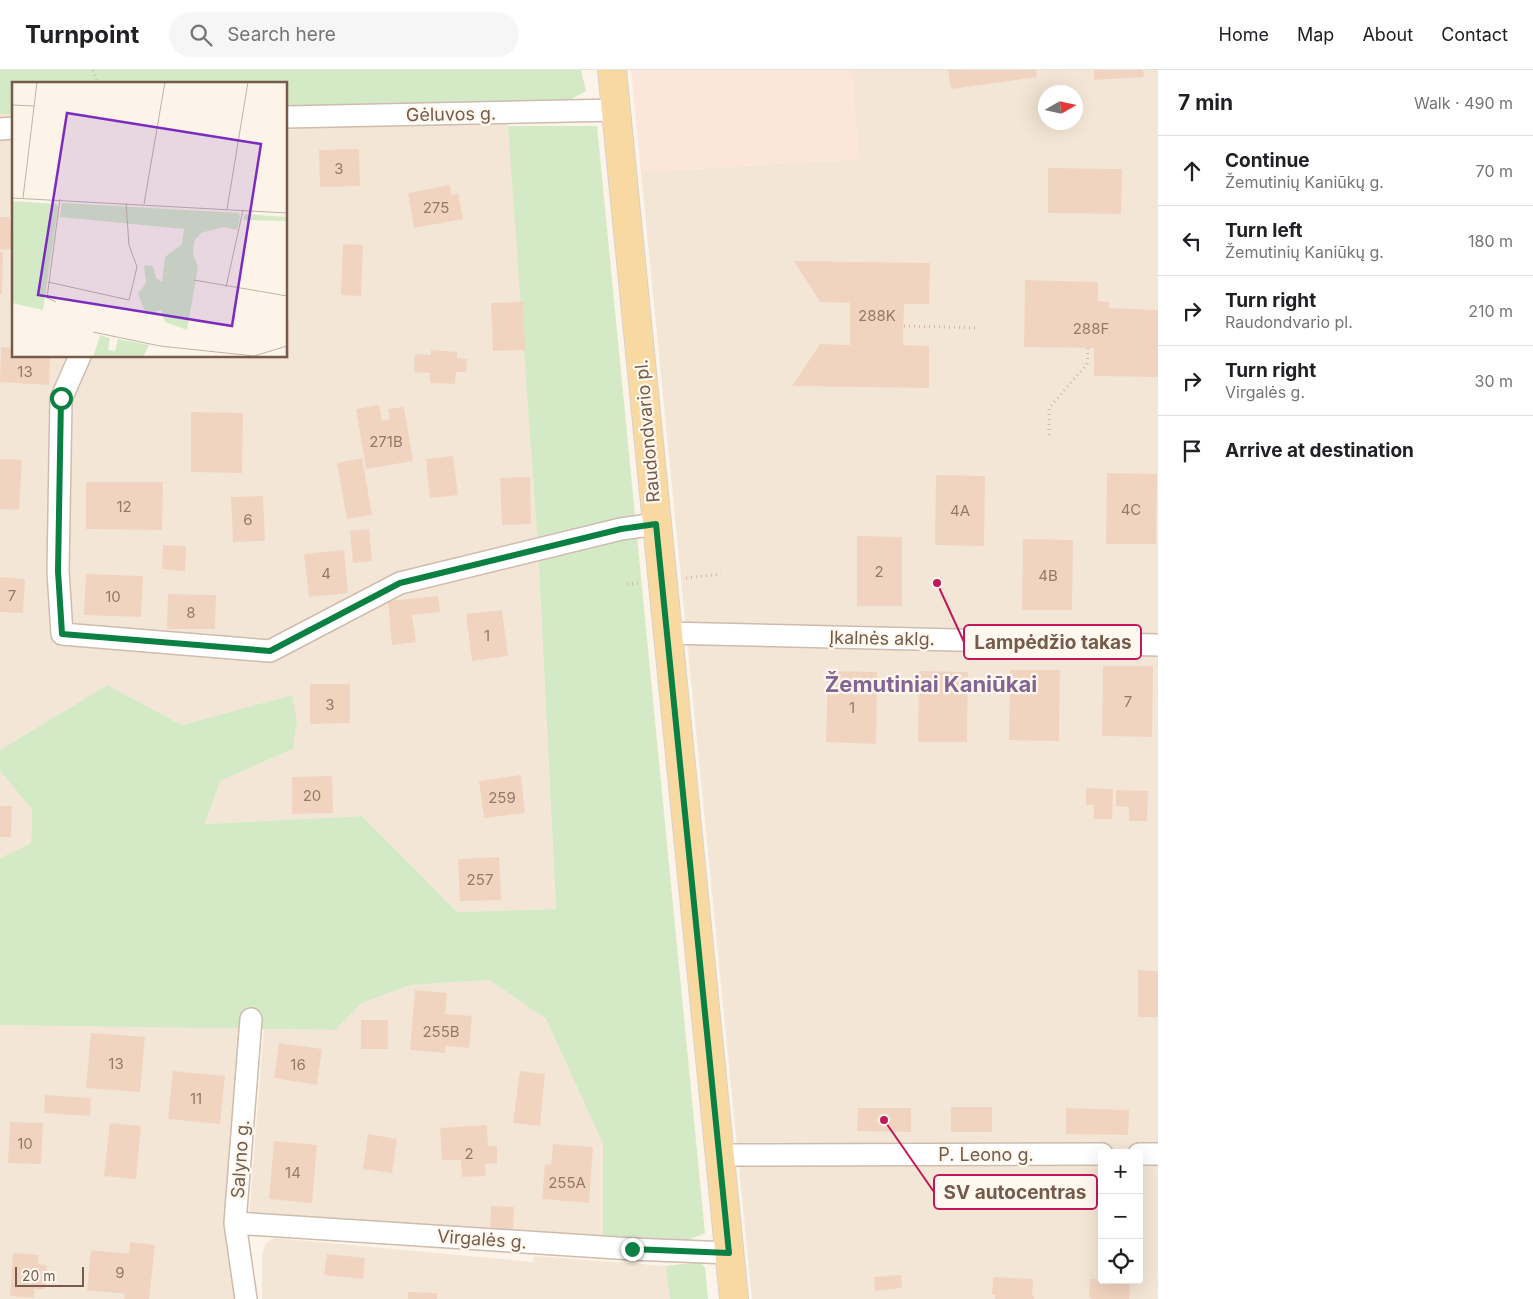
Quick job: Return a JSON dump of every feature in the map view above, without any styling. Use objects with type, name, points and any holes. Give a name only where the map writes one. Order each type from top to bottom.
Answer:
[{"type":"main road","name":"Raudondvario pl.","points":[[612,70],[666,633],[734,1299]]},
{"type":"street","name":"Gėluvos g.","points":[[288,117],[616,110]]},
{"type":"street","points":[[79,358],[61,398],[58,571],[62,634],[270,651],[400,583],[621,529],[656,524]]},
{"type":"street","name":"Įkalnės aklg.","points":[[666,633],[1158,645]]},
{"type":"street","name":"Salyno g.","points":[[246,1299],[235,1222],[251,1019]]},
{"type":"street","name":"P. Leono g.","points":[[719,1155],[1098,1154]]},
{"type":"street","points":[[1143,1154],[1158,1154]]},
{"type":"street","name":"Virgalės g.","points":[[235,1222],[632,1249],[729,1253]]},
{"type":"path","points":[[93,70],[97,82]]},
{"type":"path","points":[[904,326],[979,328]]},
{"type":"path","points":[[1048,435],[1049,408],[1087,364],[1088,348]]},
{"type":"shaded area","points":[[631,70],[851,70],[860,159],[641,172]]},
{"type":"shaded area","points":[[851,70],[1158,70],[1158,1299],[752,1299],[641,172],[859,159]]},
{"type":"shaded area","points":[[507,104],[538,549],[556,909],[457,912],[362,816],[205,824],[220,781],[293,749],[292,695],[182,725],[107,685],[0,750],[0,114],[12,114],[12,358],[288,358],[288,109]]},
{"type":"shaded area","points":[[0,771],[32,809],[31,843],[0,858]]},
{"type":"shaded area","points":[[489,980],[546,1019],[603,1144],[603,1239],[249,1215],[264,1029],[335,1030],[362,1003],[410,985]]},
{"type":"shaded area","points":[[0,1025],[244,1028],[239,1299],[0,1299]]},
{"type":"shaded area","points":[[275,1238],[533,1262],[534,1256],[666,1266],[701,1262],[705,1268],[708,1299],[262,1299],[262,1255],[265,1244]]},
{"type":"green space","points":[[0,70],[581,70],[586,91],[564,103],[288,109],[288,82],[12,82],[12,114],[0,114]]},
{"type":"green space","points":[[508,126],[597,126],[705,1233],[681,1243],[603,1239],[603,1144],[546,1019],[489,980],[410,985],[362,1003],[335,1030],[0,1025],[0,858],[31,843],[32,809],[0,771],[0,750],[107,685],[182,725],[292,695],[297,721],[293,749],[220,781],[205,824],[362,816],[457,912],[556,909],[538,549]]},
{"type":"green space","points":[[701,1262],[705,1268],[708,1299],[670,1299],[666,1266]]},
{"type":"building","points":[[948,70],[1036,70],[1037,77],[951,89]]},
{"type":"building","points":[[1094,70],[1143,70],[1144,77],[1094,80]]},
{"type":"building","points":[[359,149],[360,186],[320,187],[319,150]]},
{"type":"building","points":[[1048,168],[1122,169],[1121,214],[1048,213]]},
{"type":"building","points":[[450,185],[451,195],[458,193],[463,219],[414,228],[408,193]]},
{"type":"building","points":[[0,217],[10,217],[12,249],[0,250]]},
{"type":"building","points":[[343,244],[363,245],[361,296],[341,295]]},
{"type":"building","points":[[0,252],[3,252],[2,294],[0,294]]},
{"type":"building","points":[[794,261],[930,263],[929,304],[904,304],[903,345],[929,346],[929,388],[792,386],[820,344],[850,345],[850,303],[820,302]]},
{"type":"building","points":[[1025,280],[1098,282],[1098,301],[1109,302],[1109,308],[1158,310],[1158,377],[1094,376],[1094,348],[1024,347]]},
{"type":"building","points":[[523,302],[525,350],[493,351],[491,303]]},
{"type":"building","points":[[289,320],[289,359],[238,359],[288,358]]},
{"type":"building","points":[[1,347],[12,348],[12,358],[50,358],[49,385],[0,382]]},
{"type":"building","points":[[431,350],[457,352],[457,358],[467,359],[466,372],[456,372],[455,384],[430,383],[430,373],[414,372],[415,354],[431,355]]},
{"type":"building","points":[[379,405],[382,421],[390,419],[388,409],[404,407],[413,461],[366,469],[356,409]]},
{"type":"building","points":[[191,412],[243,413],[242,473],[191,472]]},
{"type":"building","points":[[453,456],[458,495],[430,498],[426,459]]},
{"type":"building","points":[[362,458],[372,515],[347,519],[337,463]]},
{"type":"building","points":[[0,459],[22,460],[19,510],[0,509]]},
{"type":"building","points":[[1107,473],[1157,474],[1156,544],[1106,544]]},
{"type":"building","points":[[936,475],[985,476],[984,546],[935,545]]},
{"type":"building","points":[[530,477],[531,524],[502,525],[500,478]]},
{"type":"building","points":[[86,482],[163,482],[162,530],[86,529]]},
{"type":"building","points":[[263,496],[265,541],[233,542],[231,497]]},
{"type":"building","points":[[369,529],[372,561],[353,563],[350,531]]},
{"type":"building","points":[[857,536],[902,537],[902,606],[857,606]]},
{"type":"building","points":[[1023,539],[1073,540],[1072,610],[1022,610]]},
{"type":"building","points":[[163,545],[186,546],[185,571],[162,569]]},
{"type":"building","points":[[344,550],[348,593],[309,597],[304,554]]},
{"type":"building","points":[[86,574],[143,576],[141,617],[84,615]]},
{"type":"building","points":[[0,577],[25,579],[23,613],[0,612]]},
{"type":"building","points":[[168,594],[216,595],[215,629],[167,629]]},
{"type":"building","points":[[438,596],[440,612],[412,615],[416,642],[392,645],[388,601]]},
{"type":"building","points":[[502,610],[508,656],[472,661],[466,614]]},
{"type":"building","points":[[1103,666],[1153,666],[1152,737],[1102,736]]},
{"type":"building","points":[[1010,670],[1060,670],[1059,741],[1009,740]]},
{"type":"building","points":[[828,671],[877,672],[876,744],[826,742]]},
{"type":"building","points":[[919,671],[968,672],[967,742],[918,742]]},
{"type":"building","points":[[310,684],[350,684],[350,723],[310,724]]},
{"type":"building","points":[[521,775],[525,813],[484,818],[479,781]]},
{"type":"building","points":[[332,776],[333,813],[292,814],[292,777]]},
{"type":"building","points":[[1086,788],[1113,789],[1112,819],[1094,819],[1094,805],[1086,805]]},
{"type":"building","points":[[1116,790],[1148,791],[1147,821],[1129,821],[1129,807],[1116,806]]},
{"type":"building","points":[[0,806],[12,806],[11,837],[0,837]]},
{"type":"building","points":[[499,857],[501,900],[460,901],[458,859]]},
{"type":"building","points":[[1138,970],[1158,971],[1158,1017],[1138,1017]]},
{"type":"building","points":[[415,990],[447,993],[445,1014],[472,1016],[469,1048],[445,1046],[445,1053],[410,1050]]},
{"type":"building","points":[[361,1020],[388,1020],[388,1049],[361,1049]]},
{"type":"building","points":[[91,1033],[145,1037],[140,1092],[86,1088]]},
{"type":"building","points":[[279,1043],[322,1049],[317,1085],[274,1078]]},
{"type":"building","points":[[173,1071],[225,1076],[220,1124],[168,1119]]},
{"type":"building","points":[[520,1071],[545,1074],[540,1126],[513,1123]]},
{"type":"building","points":[[45,1095],[91,1098],[90,1116],[44,1113]]},
{"type":"building","points":[[951,1107],[992,1107],[992,1132],[951,1132]]},
{"type":"building","points":[[858,1108],[911,1108],[911,1132],[857,1131]]},
{"type":"building","points":[[1066,1108],[1129,1110],[1128,1135],[1066,1134]]},
{"type":"building","points":[[10,1122],[43,1123],[41,1164],[8,1163]]},
{"type":"building","points":[[110,1123],[141,1126],[136,1179],[104,1176]]},
{"type":"building","points":[[487,1125],[488,1146],[497,1146],[497,1163],[485,1164],[486,1176],[462,1177],[461,1160],[442,1160],[440,1128]]},
{"type":"building","points":[[368,1134],[397,1139],[392,1173],[363,1169]]},
{"type":"building","points":[[274,1141],[317,1145],[312,1203],[269,1199]]},
{"type":"building","points":[[553,1144],[593,1147],[589,1203],[542,1199],[545,1164],[551,1165]]},
{"type":"building","points":[[491,1206],[514,1207],[513,1232],[490,1230]]},
{"type":"building","points":[[130,1242],[155,1245],[149,1299],[124,1299],[125,1294],[87,1290],[91,1250],[129,1254]]},
{"type":"building","points":[[13,1253],[39,1255],[38,1264],[47,1265],[45,1289],[34,1289],[34,1298],[10,1296]]},
{"type":"building","points":[[327,1254],[365,1258],[363,1279],[324,1275]]},
{"type":"building","points":[[901,1275],[902,1288],[875,1291],[874,1277]]},
{"type":"building","points":[[993,1277],[1033,1279],[1032,1296],[1034,1296],[1034,1299],[995,1299],[995,1295],[992,1295]]},
{"type":"building","points":[[1090,1279],[1098,1279],[1098,1284],[1130,1284],[1129,1299],[1092,1299],[1089,1297]]},
{"type":"building","points":[[408,1292],[437,1293],[437,1299],[408,1299]]},
{"type":"place","name":"Lampėdžio takas","points":[[937,583]]},
{"type":"place","name":"SV autocentras","points":[[884,1120]]},
{"type":"district","name":"Žemutiniai Kaniūkai","points":[[931,684]]},
{"type":"route","points":[[61,398],[58,571],[62,634],[270,651],[400,583],[621,529],[656,524],[729,1253],[632,1249]]}]
